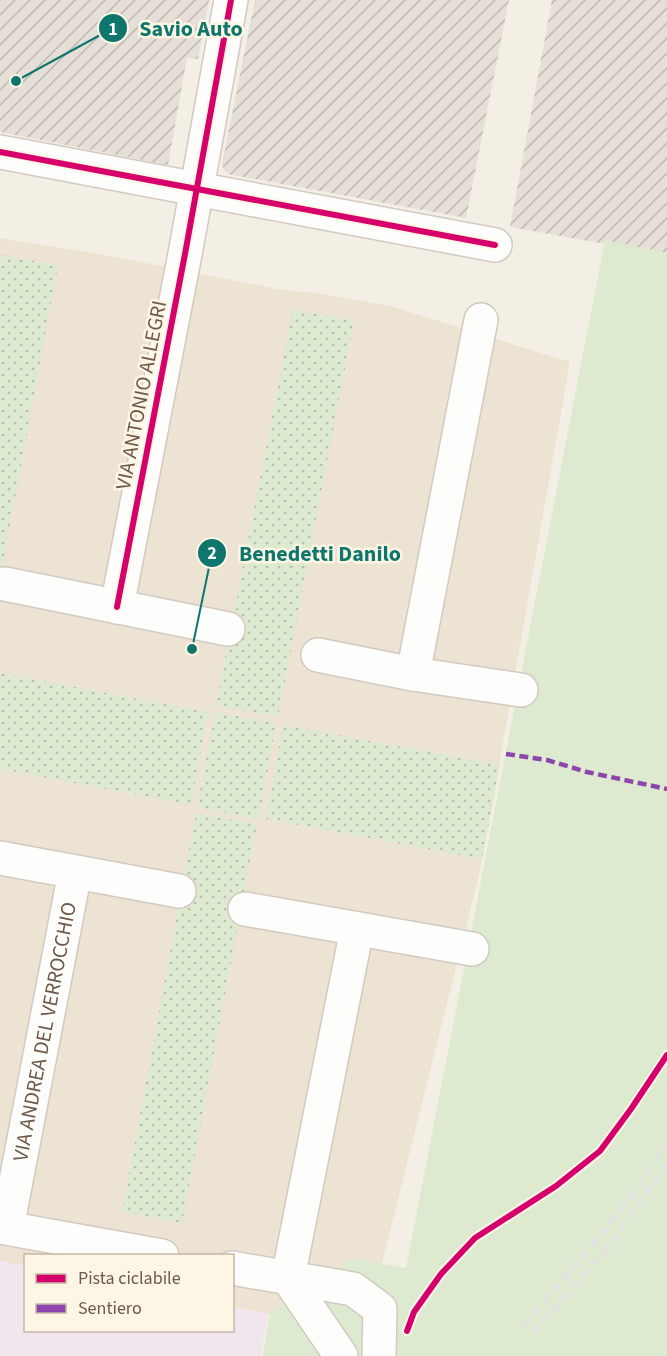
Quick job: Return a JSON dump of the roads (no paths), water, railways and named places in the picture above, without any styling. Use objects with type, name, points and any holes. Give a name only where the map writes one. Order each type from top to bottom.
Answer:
[{"type":"street","name":"VIA ANTONIO ALLEGRI","points":[[117,607],[231,0]]},
{"type":"street","points":[[0,152],[495,245]]},
{"type":"street","points":[[413,674],[481,320]]},
{"type":"street","points":[[5,584],[228,629]]},
{"type":"street","points":[[318,655],[413,674],[521,690]]},
{"type":"street","points":[[0,858],[179,891]]},
{"type":"street","name":"VIA ANDREA DEL VERROCCHIO","points":[[75,872],[4,1228],[151,1254]]},
{"type":"street","points":[[245,909],[472,949]]},
{"type":"street","points":[[341,1356],[288,1278],[357,929]]},
{"type":"street","points":[[234,1268],[353,1289],[380,1309],[379,1356]]},
{"type":"railway","points":[[523,1325],[617,1214],[667,1143]]},
{"type":"railway","points":[[533,1333],[604,1252],[667,1165]]},
{"type":"place","name":"Savio Auto","points":[[16,81]]},
{"type":"place","name":"Benedetti Danilo","points":[[192,649]]}]
